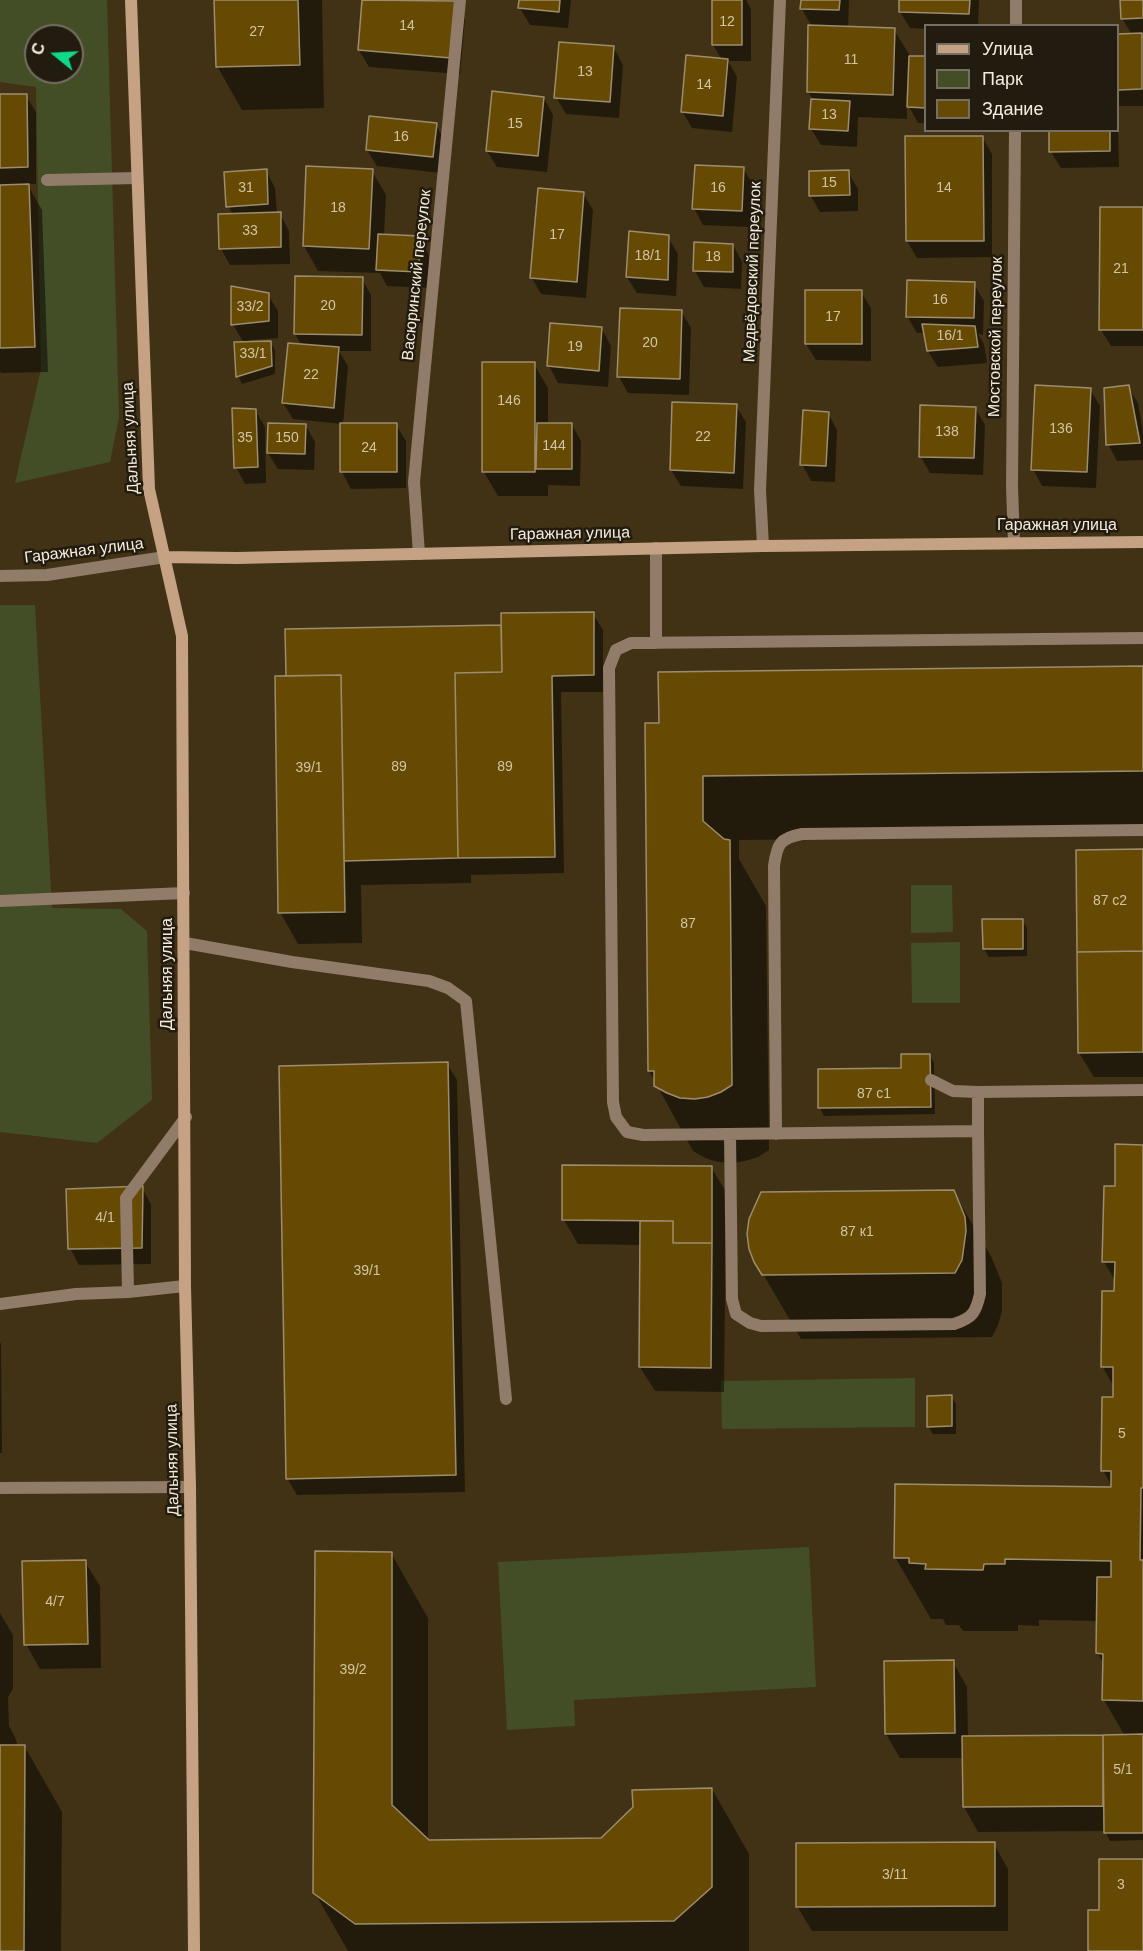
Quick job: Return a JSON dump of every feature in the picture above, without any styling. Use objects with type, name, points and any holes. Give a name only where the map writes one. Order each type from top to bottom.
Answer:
[{"type":"street","name":"Дальняя улица","points":[[131,0],[148,489],[182,636],[185,1286],[190,1487],[194,1951]]},
{"type":"street","name":"Васюринский переулок","points":[[419,554],[414,482],[460,0]]},
{"type":"street","name":"Медвёдовский переулок","points":[[763,546],[760,490],[780,0]]},
{"type":"street","points":[[1016,0],[1016,24]]},
{"type":"street","name":"Мостовской переулок","points":[[1014,543],[1011,487],[1015,132]]},
{"type":"street","points":[[47,180],[137,178]]},
{"type":"street","name":"Гаражная улица","points":[[0,576],[47,575],[165,557],[237,558],[763,546],[1143,542]]},
{"type":"street","points":[[656,548],[656,643]]},
{"type":"street","points":[[978,1131],[643,1135],[627,1132],[616,1117],[613,1102],[609,668],[616,650],[631,643],[1143,638]]},
{"type":"street","points":[[776,1134],[774,866],[776,850],[787,837],[802,834],[1143,830]]},
{"type":"street","points":[[0,901],[184,893]]},
{"type":"street","points":[[185,943],[292,962],[429,981],[448,988],[466,1000],[506,1399]]},
{"type":"street","points":[[931,1080],[952,1091],[1143,1090]]},
{"type":"street","points":[[730,1134],[732,1299],[736,1314],[750,1323],[761,1326],[954,1324],[967,1320],[976,1309],[980,1294],[978,1092]]},
{"type":"street","points":[[128,1292],[126,1198],[186,1117]]},
{"type":"street","points":[[0,1304],[76,1294],[128,1292],[185,1286]]},
{"type":"street","points":[[0,1488],[190,1487]]},
{"type":"green space","points":[[0,0],[107,0],[119,417],[110,462],[15,483],[41,369],[36,87],[0,82]]},
{"type":"green space","points":[[0,605],[35,605],[52,908],[121,909],[147,931],[152,1100],[97,1143],[0,1132]]},
{"type":"green space","points":[[911,885],[952,885],[953,932],[911,933]]},
{"type":"green space","points":[[960,942],[960,1003],[912,1003],[911,943]]},
{"type":"green space","points":[[915,1378],[915,1427],[722,1429],[721,1381]]},
{"type":"green space","points":[[809,1547],[816,1687],[574,1700],[575,1726],[507,1730],[498,1562]]},
{"type":"building","points":[[214,0],[298,0],[300,65],[216,67]]},
{"type":"building","points":[[362,0],[456,1],[451,58],[358,50]]},
{"type":"building","points":[[519,0],[560,0],[559,12],[518,8]]},
{"type":"building","points":[[712,0],[742,0],[742,45],[712,45]]},
{"type":"building","points":[[801,0],[840,0],[839,10],[800,9]]},
{"type":"building","points":[[899,0],[970,0],[969,14],[899,12]]},
{"type":"building","points":[[1120,0],[1143,0],[1143,18],[1121,19]]},
{"type":"building","points":[[808,25],[895,28],[893,95],[807,92]]},
{"type":"building","points":[[1142,33],[1142,89],[1119,90],[1119,34]]},
{"type":"building","points":[[559,42],[614,46],[610,102],[554,98]]},
{"type":"building","points":[[686,55],[728,59],[723,116],[681,112]]},
{"type":"building","points":[[909,56],[924,56],[924,108],[907,107]]},
{"type":"building","points":[[492,91],[544,97],[538,156],[486,151]]},
{"type":"building","points":[[0,94],[27,94],[28,167],[0,168]]},
{"type":"building","points":[[811,99],[850,101],[848,131],[809,129]]},
{"type":"building","points":[[369,116],[437,123],[433,157],[366,150]]},
{"type":"building","points":[[1049,132],[1110,132],[1110,151],[1049,152]]},
{"type":"building","points":[[905,136],[983,136],[984,241],[906,241]]},
{"type":"building","points":[[695,165],[744,167],[742,211],[692,209]]},
{"type":"building","points":[[306,166],[373,169],[369,249],[303,246]]},
{"type":"building","points":[[267,169],[268,204],[226,207],[224,172]]},
{"type":"building","points":[[849,170],[850,195],[809,196],[809,171]]},
{"type":"building","points":[[29,184],[35,347],[0,348],[0,185]]},
{"type":"building","points":[[538,188],[584,192],[577,282],[530,278]]},
{"type":"building","points":[[1100,207],[1143,207],[1143,330],[1099,330]]},
{"type":"building","points":[[281,212],[281,247],[219,249],[218,214]]},
{"type":"building","points":[[629,231],[669,235],[668,280],[626,277]]},
{"type":"building","points":[[378,234],[420,236],[419,272],[376,270]]},
{"type":"building","points":[[694,242],[733,244],[733,272],[693,271]]},
{"type":"building","points":[[295,276],[363,277],[362,335],[294,334]]},
{"type":"building","points":[[907,280],[975,282],[974,318],[906,317]]},
{"type":"building","points":[[231,286],[269,293],[269,321],[231,325]]},
{"type":"building","points":[[805,290],[862,290],[862,344],[805,344]]},
{"type":"building","points":[[620,308],[682,310],[680,379],[617,377]]},
{"type":"building","points":[[550,323],[602,327],[599,371],[547,366]]},
{"type":"building","points":[[922,324],[975,326],[978,347],[927,351]]},
{"type":"building","points":[[271,341],[272,366],[236,377],[234,342]]},
{"type":"building","points":[[288,343],[339,347],[334,408],[282,403]]},
{"type":"building","points":[[482,362],[535,362],[535,472],[482,472]]},
{"type":"building","points":[[1035,385],[1091,388],[1087,472],[1031,470]]},
{"type":"building","points":[[1129,385],[1140,443],[1106,445],[1104,388]]},
{"type":"building","points":[[672,402],[737,404],[734,473],[670,470]]},
{"type":"building","points":[[920,405],[976,407],[974,458],[919,457]]},
{"type":"building","points":[[232,408],[256,409],[258,467],[234,468]]},
{"type":"building","points":[[803,410],[829,412],[826,466],[800,465]]},
{"type":"building","points":[[268,423],[306,424],[305,454],[267,453]]},
{"type":"building","points":[[340,423],[397,423],[397,472],[340,472]]},
{"type":"building","points":[[537,423],[572,423],[572,469],[536,469]]},
{"type":"building","points":[[594,612],[594,675],[552,676],[555,857],[458,858],[455,673],[502,672],[501,613]]},
{"type":"building","points":[[501,625],[502,672],[455,673],[458,858],[344,861],[341,675],[286,676],[285,629]]},
{"type":"building","points":[[1143,666],[1143,771],[703,776],[703,821],[724,839],[730,840],[732,1085],[708,1097],[695,1099],[680,1098],[654,1086],[654,1071],[648,1071],[645,723],[659,723],[658,672]]},
{"type":"building","points":[[341,675],[345,912],[278,913],[275,676]]},
{"type":"building","points":[[1143,849],[1143,951],[1077,952],[1076,850]]},
{"type":"building","points":[[982,919],[1023,919],[1023,949],[983,949]]},
{"type":"building","points":[[1143,951],[1143,1052],[1078,1053],[1077,952]]},
{"type":"building","points":[[901,1054],[930,1054],[931,1107],[818,1108],[818,1069],[901,1068]]},
{"type":"building","points":[[448,1062],[456,1475],[286,1479],[279,1066]]},
{"type":"building","points":[[1115,1144],[1143,1145],[1143,1488],[1141,1488],[1140,1560],[1143,1560],[1143,1701],[1102,1700],[1103,1654],[1096,1653],[1097,1577],[1111,1577],[1111,1561],[1005,1559],[1005,1564],[984,1564],[983,1570],[925,1569],[926,1564],[909,1563],[909,1558],[894,1558],[895,1484],[1111,1487],[1111,1471],[1101,1471],[1102,1397],[1113,1397],[1113,1367],[1101,1367],[1102,1291],[1114,1291],[1115,1262],[1102,1262],[1104,1186],[1115,1186]]},
{"type":"building","points":[[562,1165],[712,1166],[712,1243],[673,1243],[673,1221],[562,1220]]},
{"type":"building","points":[[143,1186],[142,1248],[68,1249],[66,1189]]},
{"type":"building","points":[[954,1190],[965,1217],[966,1231],[962,1260],[955,1273],[762,1275],[749,1249],[747,1234],[749,1219],[761,1192]]},
{"type":"building","points":[[640,1221],[673,1221],[673,1243],[712,1243],[711,1368],[639,1367]]},
{"type":"building","points":[[952,1395],[952,1426],[927,1427],[927,1396]]},
{"type":"building","points":[[315,1551],[392,1552],[392,1805],[429,1840],[601,1838],[633,1807],[632,1790],[712,1788],[712,1887],[674,1921],[355,1924],[313,1893]]},
{"type":"building","points":[[86,1560],[88,1644],[24,1645],[22,1561]]},
{"type":"building","points":[[954,1660],[955,1733],[885,1734],[884,1661]]},
{"type":"building","points":[[1143,1734],[1143,1833],[1104,1833],[1103,1735]]},
{"type":"building","points":[[1103,1735],[1103,1806],[963,1807],[962,1736]]},
{"type":"building","points":[[0,1745],[25,1745],[24,1951],[0,1951]]},
{"type":"building","points":[[995,1842],[995,1906],[796,1907],[796,1843]]},
{"type":"building","points":[[1099,1859],[1143,1859],[1143,1951],[1088,1951],[1088,1910],[1099,1910]]}]
